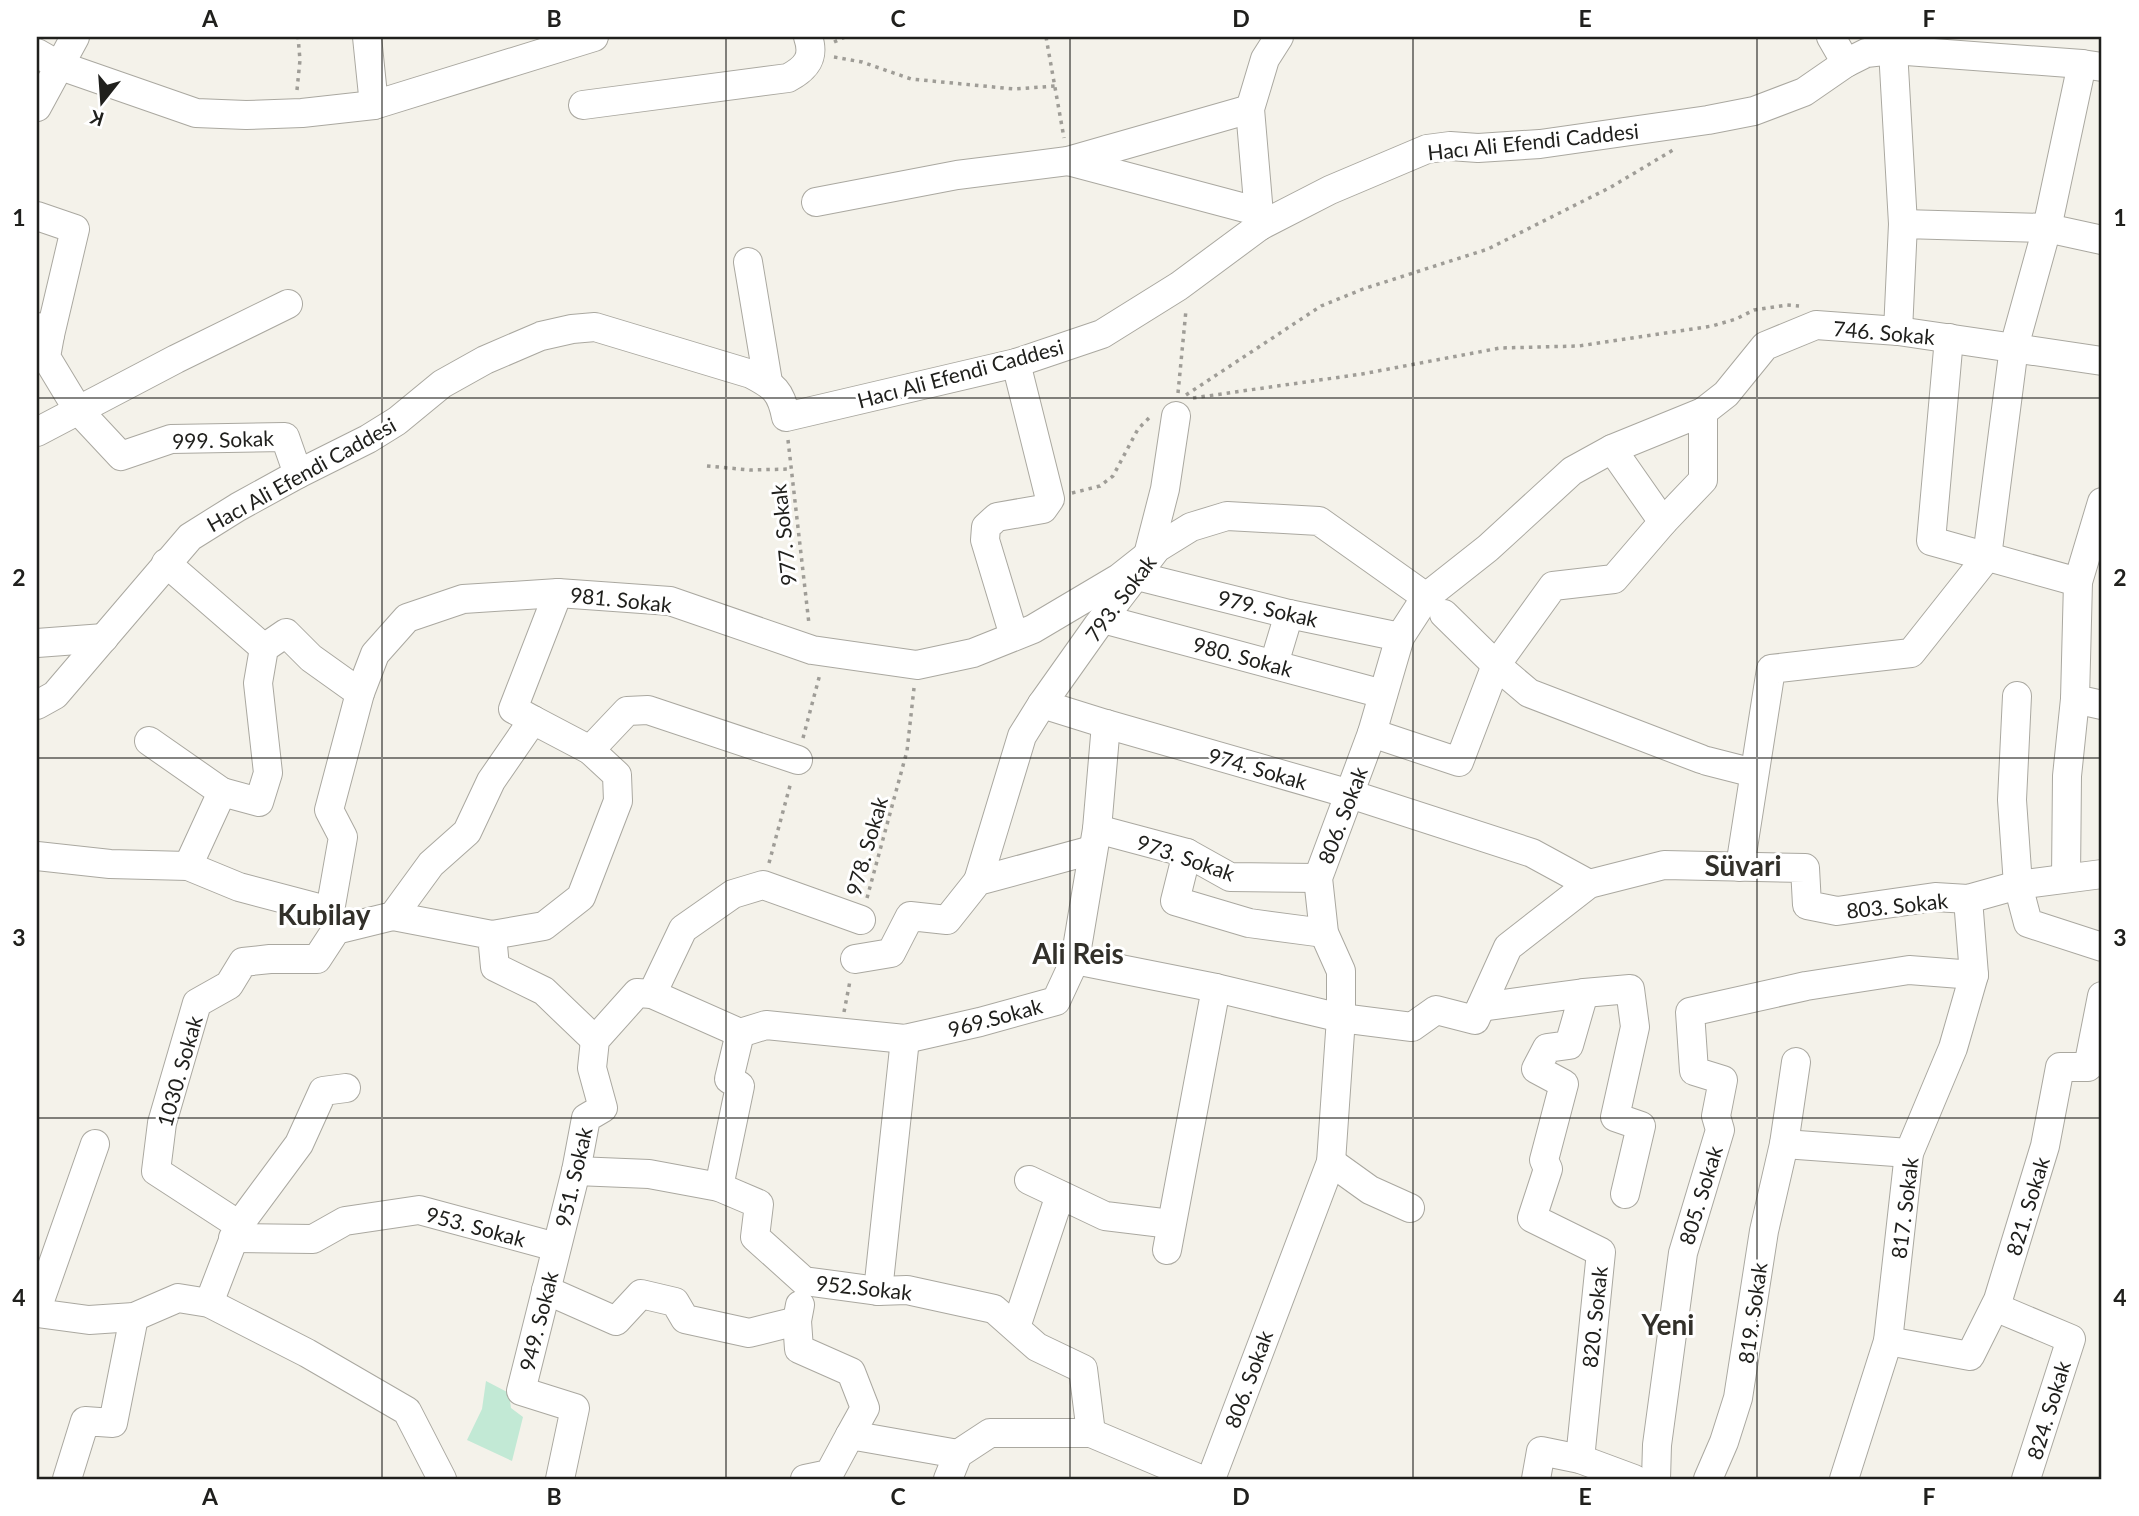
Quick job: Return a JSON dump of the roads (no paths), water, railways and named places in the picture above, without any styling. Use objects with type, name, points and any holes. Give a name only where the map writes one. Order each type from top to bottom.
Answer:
[{"type":"street","points":[[37,107],[47,59],[75,37]]},
{"type":"street","points":[[368,37],[374,105]]},
{"type":"street","points":[[1068,161],[1260,219],[1250,108],[1265,60],[1279,37]]},
{"type":"street","points":[[1831,37],[1846,63]]},
{"type":"street","points":[[47,59],[195,113],[295,113],[374,105],[586,38]]},
{"type":"street","points":[[583,105],[789,78],[802,71],[810,45]]},
{"type":"street","points":[[1893,50],[1903,225],[1898,331]]},
{"type":"street","name":"Hacı Ali Efendi Caddesi","points":[[37,705],[55,695],[190,537],[238,507],[368,439],[397,421],[442,384],[485,360],[541,336],[595,327],[751,374],[768,382],[783,399],[786,417],[1016,363],[1102,334],[1179,286],[1260,219],[1427,149],[1540,144],[1754,111],[1804,92],[1846,63],[1866,53],[1893,50],[2092,65]]},
{"type":"street","points":[[1740,867],[1771,669],[1911,653],[1987,557],[2014,347],[2092,65]]},
{"type":"street","points":[[816,202],[957,175],[1068,161],[1250,108]]},
{"type":"street","name":"999. Sokak","points":[[37,216],[75,229],[43,331],[46,357],[78,410],[121,456],[171,439],[285,437],[298,474]]},
{"type":"street","points":[[1903,225],[2048,228],[2102,240]]},
{"type":"street","points":[[748,262],[768,382]]},
{"type":"street","points":[[37,432],[288,304]]},
{"type":"street","name":"746. Sokak","points":[[1488,548],[1572,471],[1612,449],[1703,412],[1726,394],[1765,346],[1816,325],[1898,331],[2102,361]]},
{"type":"street","points":[[1949,338],[1931,541],[2078,582]]},
{"type":"street","points":[[1013,636],[985,540],[986,527],[997,517],[1043,509],[1050,499],[1016,363]]},
{"type":"street","points":[[1147,560],[1165,489],[1170,409]]},
{"type":"street","points":[[1372,733],[1459,762],[1496,665],[1553,586],[1614,579],[1703,480],[1703,412]]},
{"type":"street","points":[[1612,449],[1663,522]]},
{"type":"street","points":[[2066,878],[2067,776],[2075,699],[2078,582],[2102,502]]},
{"type":"street","name":"793. Sokak","points":[[978,881],[1022,736],[1042,704],[1147,560],[1191,527],[1227,516],[1319,521],[1435,605],[1496,665],[1529,693],[1704,760],[1754,773]]},
{"type":"street","name":"806. Sokak","points":[[1212,1479],[1331,1162],[1341,1018],[1340,971],[1324,933],[1318,878],[1372,733],[1400,637],[1435,605],[1488,548]]},
{"type":"street","name":"979. Sokak","points":[[1147,560],[1289,614],[1400,637]]},
{"type":"street","name":"981. Sokak","points":[[333,920],[343,837],[329,810],[360,693],[375,654],[407,618],[463,599],[558,593],[670,601],[812,650],[917,665],[972,653],[1060,615],[1147,560]]},
{"type":"street","points":[[166,563],[264,648]]},
{"type":"street","points":[[37,856],[110,863],[187,866],[333,920],[393,916],[492,935],[544,926],[581,897],[618,801],[617,775],[590,750],[513,709],[558,593]]},
{"type":"street","points":[[1273,664],[1289,614]]},
{"type":"street","name":"980. Sokak","points":[[1103,619],[1383,694]]},
{"type":"street","points":[[149,741],[222,792],[259,802],[268,773],[258,683],[264,648],[286,633],[311,658],[360,693]]},
{"type":"street","points":[[37,643],[104,638]]},
{"type":"street","points":[[2017,696],[2012,800],[2018,885],[2028,923],[2102,947]]},
{"type":"street","points":[[2075,699],[2102,705]]},
{"type":"street","name":"974. Sokak","points":[[1042,704],[1350,794],[1532,853],[1589,884]]},
{"type":"street","points":[[590,750],[627,711],[648,710],[797,760]]},
{"type":"street","points":[[393,916],[431,864],[467,832],[491,781],[533,720]]},
{"type":"street","name":"969.Sokak","points":[[905,1039],[1056,1001],[1075,960],[1095,839],[1106,724]]},
{"type":"street","points":[[187,866],[222,792]]},
{"type":"street","points":[[855,959],[891,953],[910,916],[947,920],[978,881],[1095,839]]},
{"type":"street","name":"973. Sokak","points":[[1095,839],[1187,853],[1230,877],[1318,878]]},
{"type":"street","points":[[1187,853],[1175,901],[1249,923],[1324,933]]},
{"type":"street","name":"803. Sokak","points":[[1481,1007],[1508,947],[1589,884],[1664,865],[1805,868],[1807,905],[1837,911],[1935,897],[1968,899],[2018,885],[2102,874]]},
{"type":"street","points":[[652,994],[683,929],[733,894],[763,885],[861,920]]},
{"type":"street","name":"817. Sokak","points":[[1844,1479],[1888,1340],[1909,1153],[1953,1048],[1974,975],[1968,899]]},
{"type":"street","name":"1030. Sokak","points":[[236,1231],[156,1171],[162,1123],[198,1003],[229,985],[243,962],[317,959],[333,920]]},
{"type":"street","points":[[492,935],[495,967],[544,991],[595,1040],[637,993],[652,994],[740,1033],[766,1025],[905,1039],[878,1291]]},
{"type":"street","points":[[1075,960],[1216,988],[1341,1018],[1412,1027],[1436,1010],[1475,1020],[1481,1007],[1630,989],[1635,1027],[1615,1117],[1641,1126],[1625,1195]]},
{"type":"street","name":"805. Sokak","points":[[1656,1479],[1657,1445],[1683,1254],[1720,1130],[1716,1116],[1723,1080],[1694,1071],[1690,1012],[1806,986],[1909,970],[1974,975]]},
{"type":"street","points":[[1029,1180],[1105,1216],[1169,1237],[1216,988]]},
{"type":"street","name":"820. Sokak","points":[[1580,1459],[1601,1252],[1532,1218],[1548,1169],[1544,1160],[1564,1084],[1536,1069],[1547,1048],[1569,1045],[1584,993]]},
{"type":"street","name":"821. Sokak","points":[[1888,1340],[1969,1356],[1995,1307],[2045,1146],[2060,1067],[2095,1068],[2102,996]]},
{"type":"street","points":[[719,1187],[740,1086],[729,1079],[740,1033]]},
{"type":"street","name":"951. Sokak","points":[[556,1247],[576,1171],[586,1118],[603,1108],[592,1068],[595,1040]]},
{"type":"street","name":"819. Sokak","points":[[1708,1479],[1724,1442],[1738,1398],[1764,1231],[1784,1144],[1796,1062]]},
{"type":"street","points":[[209,1303],[236,1231],[299,1144],[323,1091],[346,1088]]},
{"type":"street","points":[[95,1144],[37,1311],[89,1320],[134,1317],[178,1298],[209,1303],[307,1353],[407,1410],[442,1479]]},
{"type":"street","points":[[1784,1144],[1909,1153]]},
{"type":"street","points":[[1331,1162],[1370,1190],[1410,1208]]},
{"type":"street","name":"952.Sokak","points":[[576,1171],[649,1174],[719,1187],[759,1204],[755,1237],[804,1281],[878,1291],[907,1290],[994,1308],[1037,1347],[1083,1369],[1091,1433]]},
{"type":"street","points":[[1016,1327],[1060,1195]]},
{"type":"street","name":"953. Sokak","points":[[236,1231],[313,1239],[345,1221],[419,1210],[556,1247]]},
{"type":"street","name":"949. Sokak","points":[[556,1247],[521,1391],[575,1408],[560,1479]]},
{"type":"street","points":[[804,1281],[797,1321],[799,1349],[851,1372],[865,1408],[829,1474],[805,1479]]},
{"type":"street","points":[[547,1290],[616,1321],[641,1294],[675,1302],[685,1319],[749,1332],[797,1321]]},
{"type":"street","name":"824. Sokak","points":[[1995,1307],[2071,1339],[2026,1479]]},
{"type":"street","points":[[67,1479],[85,1421],[113,1423],[134,1317]]},
{"type":"street","points":[[850,1435],[953,1467],[990,1433],[1091,1433],[1200,1479]]},
{"type":"street","points":[[1536,1479],[1541,1451],[1580,1459],[1634,1479]]},
{"type":"district","name":"Süvari","points":[[1743,865]]},
{"type":"district","name":"Kubilay","points":[[324,914]]},
{"type":"district","name":"Ali Reis","points":[[1078,953]]},
{"type":"district","name":"Yeni","points":[[1668,1324]]}]
